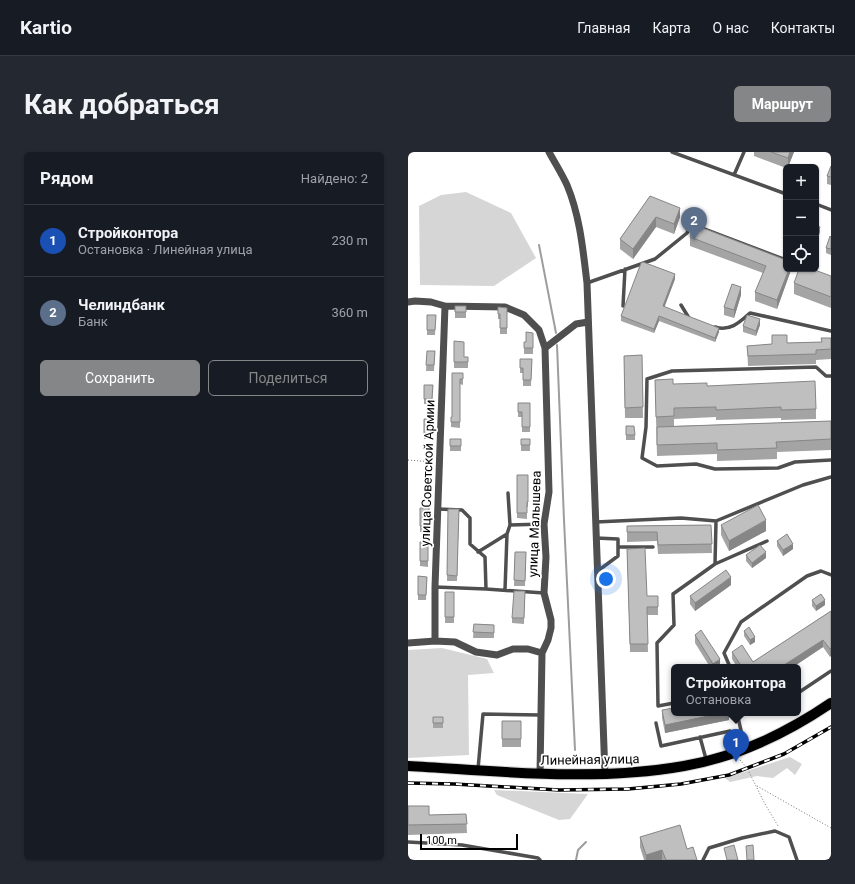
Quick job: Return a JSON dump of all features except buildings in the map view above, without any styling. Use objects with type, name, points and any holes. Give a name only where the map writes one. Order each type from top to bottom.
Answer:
[{"type":"main road","name":"Линейная улица","points":[[408,766],[540,774],[605,775],[629,774],[685,766],[734,753],[767,740],[798,724],[831,703]]},
{"type":"street","points":[[549,152],[567,185],[576,213],[587,283],[605,775]]},
{"type":"street","name":"улица Малышева","points":[[408,302],[432,302],[445,306],[505,307],[524,315],[539,330],[545,348],[549,492],[544,524],[546,557],[544,593],[552,620],[552,628],[542,653],[540,774]]},
{"type":"street","name":"улица Советской Армии","points":[[435,641],[435,587],[445,306]]},
{"type":"street","points":[[545,348],[576,324],[588,322]]},
{"type":"street","points":[[408,643],[435,641],[455,642],[476,652],[497,655],[512,649],[528,649],[542,653]]},
{"type":"lane","points":[[672,152],[783,193]]},
{"type":"lane","points":[[734,175],[744,152]]},
{"type":"lane","points":[[819,205],[831,210]]},
{"type":"lane","points":[[587,283],[655,259],[687,233],[691,224],[783,259]]},
{"type":"lane","points":[[623,306],[625,269]]},
{"type":"lane","points":[[681,305],[689,318],[695,320]]},
{"type":"lane","points":[[713,327],[720,329],[734,326],[750,313],[831,331]]},
{"type":"lane","points":[[831,376],[826,376],[816,367],[672,372],[647,379],[646,427],[642,458],[657,466],[696,464],[715,469],[778,468],[796,462],[831,460]]},
{"type":"lane","points":[[596,522],[681,518],[716,521],[803,485],[831,476]]},
{"type":"lane","points":[[505,590],[507,534],[510,525],[508,493]]},
{"type":"lane","points":[[438,509],[462,510],[470,518],[470,544],[485,557],[486,589]]},
{"type":"lane","points":[[715,564],[716,521]]},
{"type":"lane","points":[[510,525],[544,524]]},
{"type":"lane","points":[[478,552],[507,534]]},
{"type":"lane","points":[[596,538],[618,539],[618,556],[598,571]]},
{"type":"lane","points":[[671,704],[658,706],[657,643],[674,625],[674,594],[715,564],[767,541]]},
{"type":"lane","points":[[618,547],[652,547]]},
{"type":"lane","points":[[729,664],[724,654],[741,622],[807,576],[821,571],[831,575]]},
{"type":"lane","points":[[435,587],[544,593]]},
{"type":"lane","points":[[801,691],[831,671]]},
{"type":"lane","points":[[478,770],[482,714],[541,715]]},
{"type":"lane","points":[[737,716],[745,749]]},
{"type":"lane","points":[[656,722],[661,746],[730,731]]},
{"type":"lane","points":[[700,737],[707,761]]},
{"type":"lane","points":[[703,860],[709,848],[775,830],[789,837],[798,860]]},
{"type":"lane","points":[[408,842],[462,845],[538,858],[540,860]]},
{"type":"path","points":[[408,460],[439,462]]},
{"type":"path","points":[[734,753],[748,768],[782,834]]},
{"type":"path","points":[[756,786],[831,828]]},
{"type":"shaded area","points":[[466,192],[511,213],[536,258],[494,286],[420,285],[419,206],[441,195]]},
{"type":"shaded area","points":[[442,648],[487,659],[494,673],[468,675],[469,755],[408,758],[408,650]]},
{"type":"shaded area","points":[[790,757],[802,764],[795,775],[787,768],[773,778],[757,776],[730,782],[725,778]]},
{"type":"shaded area","points":[[494,790],[588,794],[570,819],[559,820],[497,795]]},
{"type":"waterway","points":[[539,245],[556,333]]},
{"type":"waterway","points":[[557,345],[575,750]]},
{"type":"waterway","points":[[576,860],[578,850],[586,842]]},
{"type":"railway","points":[[408,783],[559,790],[628,789],[681,784],[729,775],[784,754],[831,727]]},
{"type":"place","name":"Челиндбанк","points":[[694,240]]},
{"type":"place","name":"Стройконтора","points":[[736,762]]}]
